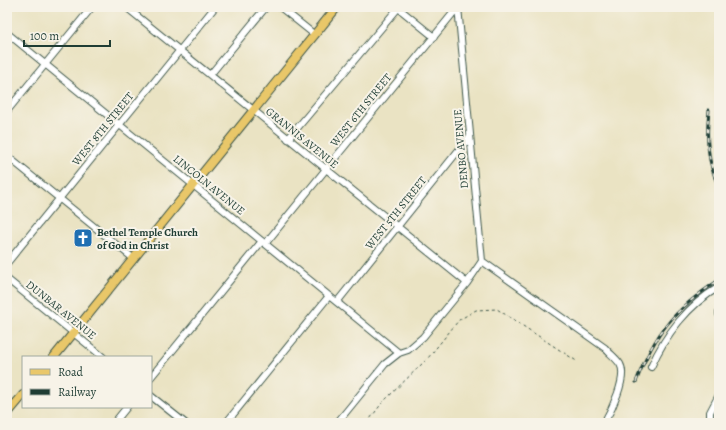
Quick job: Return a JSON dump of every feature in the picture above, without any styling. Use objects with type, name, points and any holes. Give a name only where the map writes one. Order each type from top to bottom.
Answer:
[{"type":"main road","points":[[55,356],[337,7]]},
{"type":"main road","points":[[7,414],[22,396]]},
{"type":"street","points":[[7,112],[92,7]]},
{"type":"street","name":"GRANNIS AVENUE","points":[[126,7],[466,283]]},
{"type":"street","name":"WEST 8TH STREET","points":[[7,263],[215,7]]},
{"type":"street","points":[[210,75],[266,7]]},
{"type":"street","points":[[280,7],[315,34]]},
{"type":"street","points":[[288,139],[398,7],[434,37]]},
{"type":"street","name":"WEST 6TH STREET","points":[[152,376],[263,242],[326,169],[458,7]]},
{"type":"street","name":"DENBO AVENUE","points":[[458,7],[482,261]]},
{"type":"street","name":"LINCOLN AVENUE","points":[[7,33],[399,353]]},
{"type":"street","name":"WEST 5TH STREET","points":[[337,302],[470,136]]},
{"type":"street","points":[[7,156],[134,259]]},
{"type":"street","points":[[337,423],[385,364],[399,353],[408,350],[422,337],[482,261],[605,348],[620,364],[622,373],[619,390],[604,423]]},
{"type":"street","name":"DUNBAR AVENUE","points":[[7,279],[102,356]]},
{"type":"street","points":[[651,367],[658,350],[681,318],[719,288]]},
{"type":"street","points":[[226,423],[329,296]]},
{"type":"street","points":[[714,423],[710,420],[710,412],[719,394]]},
{"type":"street","points":[[152,397],[185,423]]},
{"type":"street","points":[[7,400],[14,406]]},
{"type":"street","points":[[114,423],[126,408]]},
{"type":"path","points":[[366,423],[382,403],[428,358],[459,320],[476,310],[497,309],[578,362]]},
{"type":"railway","points":[[709,110],[708,149],[712,168],[719,187]]},
{"type":"railway","points":[[636,382],[651,349],[668,323],[690,301],[719,280]]},
{"type":"place","name":"Bethel Temple Church of God in Christ","points":[[83,238]]}]
